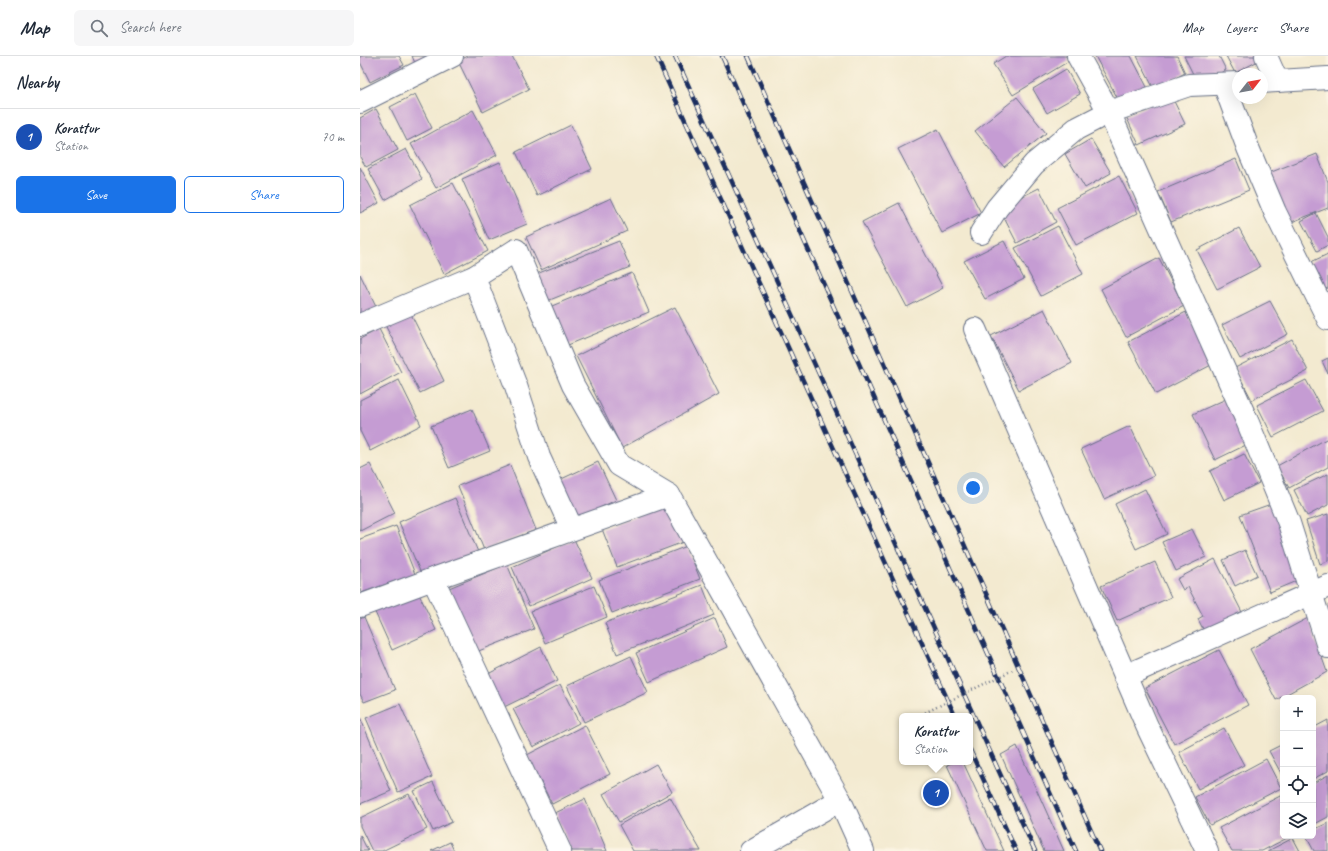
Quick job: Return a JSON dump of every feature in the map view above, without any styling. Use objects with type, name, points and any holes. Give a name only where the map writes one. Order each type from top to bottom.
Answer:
[{"type":"street","points":[[360,102],[452,56]]},
{"type":"street","points":[[1078,56],[1109,112],[1248,423],[1289,523],[1320,590],[1328,647]]},
{"type":"street","points":[[1266,56],[1270,81],[1328,78]]},
{"type":"street","points":[[981,233],[997,208],[1034,164],[1076,129],[1109,112],[1189,85],[1231,83],[1248,148],[1275,212],[1328,319]]},
{"type":"street","points":[[360,325],[474,277],[516,250],[573,385],[619,465],[669,495],[840,800],[863,851]]},
{"type":"street","points":[[474,277],[516,386],[540,457],[572,530]]},
{"type":"street","points":[[975,329],[1147,726],[1207,851]]},
{"type":"street","points":[[360,606],[669,495]]},
{"type":"street","points":[[433,579],[560,851]]},
{"type":"street","points":[[1125,676],[1320,590]]},
{"type":"street","points":[[751,851],[840,800]]},
{"type":"path","points":[[924,713],[1015,669]]},
{"type":"building","points":[[360,56],[399,56],[404,65],[370,82],[360,62]]},
{"type":"building","points":[[412,56],[429,56],[415,63]]},
{"type":"building","points":[[468,56],[512,56],[529,89],[483,112],[458,61]]},
{"type":"building","points":[[1006,56],[1066,56],[1069,61],[1013,95],[993,64]]},
{"type":"building","points":[[1095,56],[1131,56],[1147,87],[1119,101]]},
{"type":"building","points":[[1137,56],[1177,56],[1185,73],[1154,89]]},
{"type":"building","points":[[1184,56],[1219,56],[1226,70],[1198,84]]},
{"type":"building","points":[[1226,56],[1263,56],[1264,58],[1245,68],[1232,68]]},
{"type":"building","points":[[1066,69],[1080,94],[1047,113],[1033,89]]},
{"type":"building","points":[[415,94],[432,128],[407,141],[390,107]]},
{"type":"building","points":[[1171,95],[1185,124],[1139,145],[1126,116]]},
{"type":"building","points":[[1017,97],[1046,133],[1004,167],[975,131]]},
{"type":"building","points":[[376,109],[398,150],[366,167],[360,157],[360,118]]},
{"type":"building","points":[[473,110],[497,155],[436,188],[411,144]]},
{"type":"building","points":[[571,125],[592,169],[537,196],[516,152]]},
{"type":"building","points":[[938,129],[981,213],[942,233],[898,149]]},
{"type":"building","points":[[1091,139],[1111,173],[1085,188],[1065,154]]},
{"type":"building","points":[[406,149],[422,179],[385,200],[368,169]]},
{"type":"building","points":[[1317,154],[1328,182],[1328,208],[1289,223],[1269,173]]},
{"type":"building","points":[[1236,159],[1249,190],[1171,222],[1158,192]]},
{"type":"building","points":[[500,162],[527,224],[489,240],[462,179]]},
{"type":"building","points":[[360,167],[379,203],[360,213]]},
{"type":"building","points":[[1119,176],[1138,213],[1076,245],[1057,208]]},
{"type":"building","points":[[453,183],[488,251],[444,274],[410,205]]},
{"type":"building","points":[[1039,188],[1056,222],[1017,243],[999,208]]},
{"type":"building","points":[[611,198],[627,231],[541,270],[526,237]]},
{"type":"building","points":[[899,203],[943,288],[907,307],[862,222]]},
{"type":"building","points":[[1316,213],[1328,237],[1328,245],[1317,251],[1301,221]]},
{"type":"building","points":[[1058,226],[1083,274],[1041,296],[1015,248]]},
{"type":"building","points":[[1239,228],[1260,267],[1217,289],[1197,250]]},
{"type":"building","points":[[619,241],[630,267],[545,302],[534,275]]},
{"type":"building","points":[[1004,241],[1024,279],[985,299],[964,261]]},
{"type":"building","points":[[1328,254],[1328,288],[1324,290],[1311,262]]},
{"type":"building","points":[[1159,258],[1184,306],[1126,337],[1101,289]]},
{"type":"building","points":[[632,273],[649,312],[563,347],[547,308]]},
{"type":"building","points":[[360,274],[377,309],[360,317]]},
{"type":"building","points":[[1270,301],[1288,334],[1240,359],[1222,325]]},
{"type":"building","points":[[675,307],[719,394],[622,448],[576,356]]},
{"type":"building","points":[[1044,309],[1072,363],[1019,390],[991,336]]},
{"type":"building","points":[[409,310],[444,381],[420,393],[384,323]]},
{"type":"building","points":[[1186,312],[1213,364],[1156,394],[1128,342]]},
{"type":"building","points":[[379,329],[401,372],[360,394],[360,339]]},
{"type":"building","points":[[1292,339],[1308,371],[1252,400],[1235,368]]},
{"type":"building","points":[[1328,358],[1328,374],[1322,361]]},
{"type":"building","points":[[399,380],[421,425],[370,451],[360,431],[360,400]]},
{"type":"building","points":[[1306,380],[1323,411],[1273,437],[1257,405]]},
{"type":"building","points":[[1226,399],[1248,444],[1215,460],[1193,414]]},
{"type":"building","points":[[472,409],[490,451],[449,468],[431,426]]},
{"type":"building","points":[[1130,426],[1154,476],[1104,499],[1081,449]]},
{"type":"building","points":[[1328,438],[1328,467],[1289,488],[1277,466]]},
{"type":"building","points":[[1244,454],[1259,483],[1224,500],[1210,471]]},
{"type":"building","points":[[598,462],[616,500],[574,520],[555,482]]},
{"type":"building","points":[[370,464],[395,513],[360,531],[360,469]]},
{"type":"building","points":[[510,465],[536,530],[484,550],[458,486]]},
{"type":"building","points":[[1328,474],[1328,505],[1307,516],[1294,490]]},
{"type":"building","points":[[1145,489],[1167,534],[1136,549],[1115,504]]},
{"type":"building","points":[[455,498],[478,552],[422,576],[399,522]]},
{"type":"building","points":[[671,502],[686,541],[617,567],[602,529]]},
{"type":"building","points":[[1271,504],[1301,579],[1270,592],[1240,515]]},
{"type":"building","points":[[1328,514],[1328,561],[1320,564],[1306,521]]},
{"type":"building","points":[[396,526],[415,574],[361,593],[360,539]]},
{"type":"building","points":[[1192,529],[1206,557],[1176,571],[1162,542]]},
{"type":"building","points":[[574,539],[592,578],[529,606],[512,567]]},
{"type":"building","points":[[687,546],[700,579],[612,613],[599,580]]},
{"type":"building","points":[[1245,550],[1257,575],[1235,586],[1223,560]]},
{"type":"building","points":[[1215,559],[1244,616],[1204,631],[1198,619],[1203,616],[1188,587],[1183,590],[1177,579]]},
{"type":"building","points":[[1155,562],[1171,597],[1117,621],[1101,586]]},
{"type":"building","points":[[507,564],[534,629],[476,652],[449,588]]},
{"type":"building","points":[[702,585],[714,615],[617,654],[605,623]]},
{"type":"building","points":[[594,586],[607,617],[545,643],[531,611]]},
{"type":"building","points":[[417,590],[436,630],[392,650],[374,610]]},
{"type":"building","points":[[364,617],[395,690],[364,702],[360,694],[360,619]]},
{"type":"building","points":[[715,618],[727,647],[649,682],[636,653]]},
{"type":"building","points":[[1308,618],[1327,672],[1285,695],[1280,695],[1280,698],[1276,700],[1250,649]]},
{"type":"building","points":[[541,647],[557,681],[500,709],[484,676]]},
{"type":"building","points":[[1219,650],[1248,705],[1174,744],[1145,688]]},
{"type":"building","points":[[631,656],[648,692],[584,722],[567,686]]},
{"type":"building","points":[[560,685],[579,723],[533,747],[513,709]]},
{"type":"building","points":[[400,704],[432,777],[398,792],[366,718]]},
{"type":"building","points":[[360,717],[391,791],[360,804]]},
{"type":"building","points":[[1328,720],[1328,771],[1316,777],[1316,731],[1316,726]]},
{"type":"building","points":[[585,725],[610,774],[552,804],[527,755]]},
{"type":"building","points":[[1224,728],[1244,765],[1198,789],[1179,752]]},
{"type":"building","points":[[1017,746],[1064,851],[1044,851],[1001,755]]},
{"type":"building","points":[[1280,746],[1280,771],[1269,751]]},
{"type":"building","points":[[1266,759],[1280,786],[1280,789],[1210,825],[1195,797]]},
{"type":"building","points":[[656,764],[672,792],[619,822],[603,794]]},
{"type":"building","points":[[947,765],[964,765],[1004,851],[987,851]]},
{"type":"building","points":[[1328,775],[1328,817],[1316,823],[1316,803],[1316,781]]},
{"type":"building","points":[[433,782],[452,822],[433,831],[414,791]]},
{"type":"building","points":[[409,794],[427,829],[382,851],[372,851],[360,826],[360,818]]},
{"type":"building","points":[[1280,796],[1280,839],[1285,839],[1262,851],[1232,851],[1219,828]]},
{"type":"building","points":[[670,797],[701,851],[633,851],[619,825]]},
{"type":"building","points":[[585,799],[607,851],[572,851],[555,813]]},
{"type":"building","points":[[1328,823],[1328,851],[1314,851],[1308,839],[1316,839],[1316,829]]},
{"type":"building","points":[[360,835],[368,851],[360,851]]},
{"type":"building","points":[[1294,839],[1300,851],[1268,851]]},
{"type":"building","points":[[450,842],[454,851],[431,851]]},
{"type":"railway","points":[[656,56],[954,713]]},
{"type":"railway","points":[[675,56],[973,713]]},
{"type":"railway","points":[[722,56],[1076,851]]},
{"type":"railway","points":[[748,56],[1100,851]]},
{"type":"railway","points":[[973,714],[1035,851]]},
{"type":"railway","points":[[973,757],[1016,851]]},
{"type":"place","name":"Korattur","points":[[936,793]]}]
